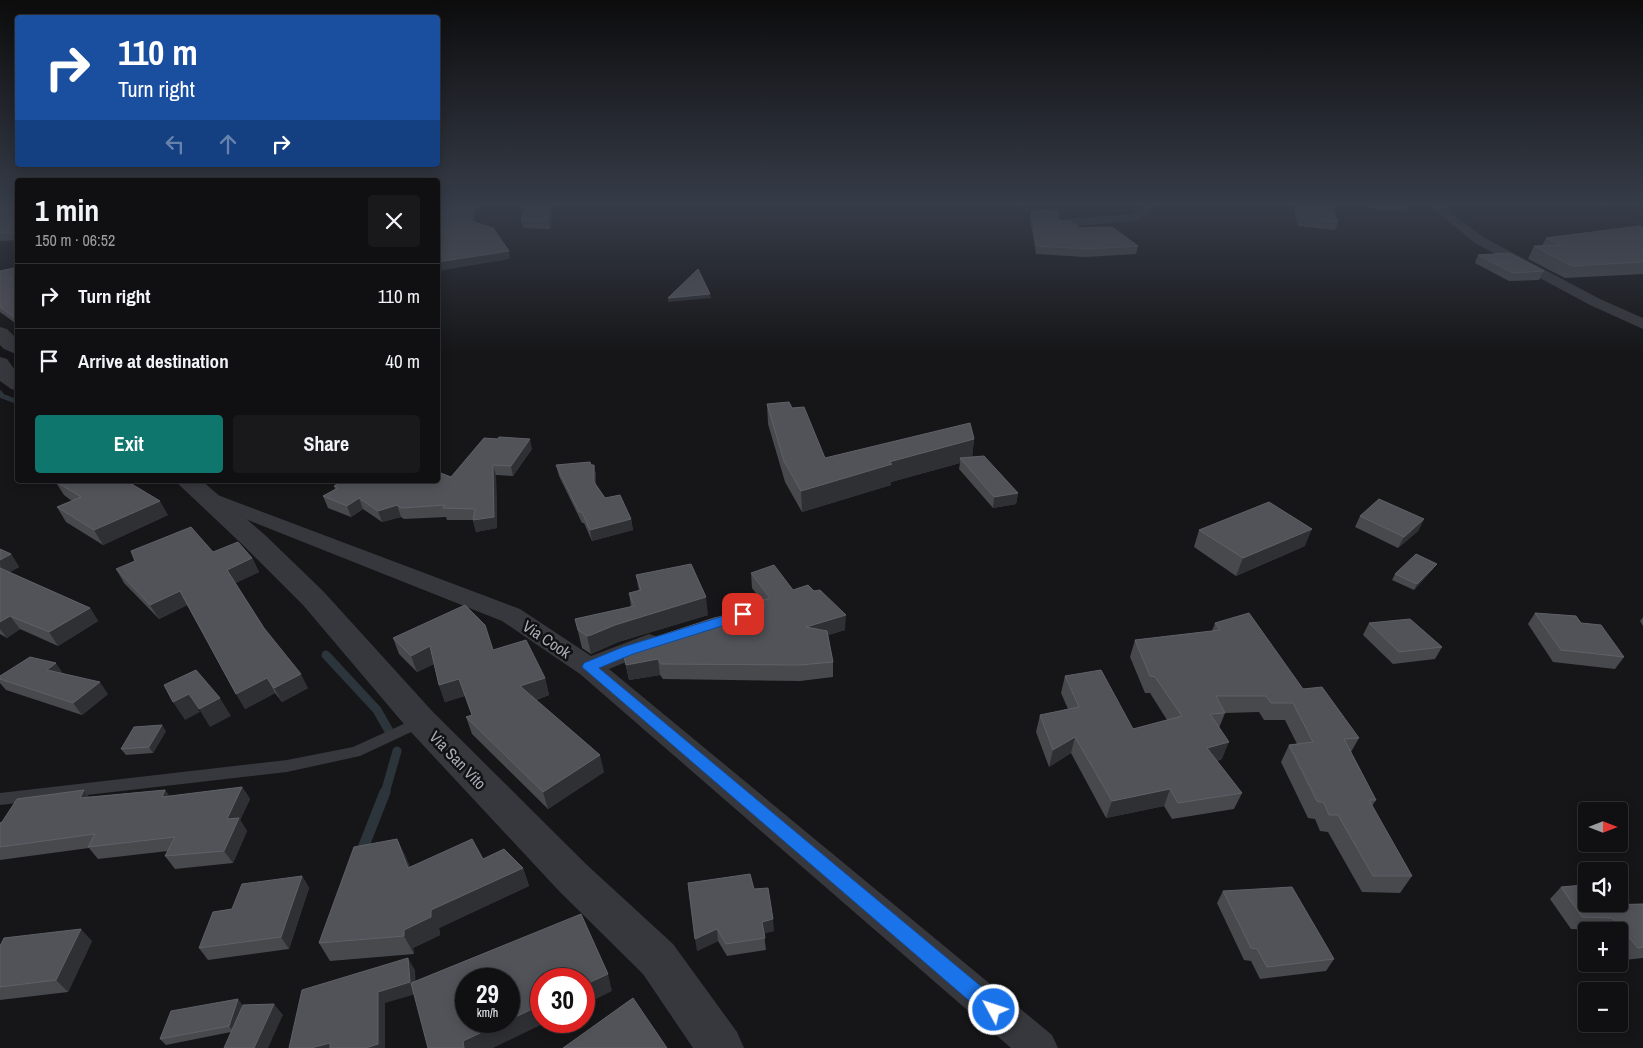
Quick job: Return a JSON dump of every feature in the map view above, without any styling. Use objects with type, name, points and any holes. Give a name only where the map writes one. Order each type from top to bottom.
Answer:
[{"type":"street","points":[[1507,255],[1594,302],[1643,324]]},
{"type":"street","points":[[0,333],[15,347]]},
{"type":"street","points":[[0,363],[8,376],[15,382]]},
{"type":"street","name":"Via Cook","points":[[196,489],[511,615],[589,667],[1040,1048]]},
{"type":"street","name":"Via San Vito","points":[[196,489],[255,540],[313,598],[421,721],[573,878],[658,959],[721,1048]]},
{"type":"street","points":[[589,667],[628,650],[674,635]]},
{"type":"lane","points":[[0,799],[287,766],[355,752],[421,721]]},
{"type":"building","points":[[440,255],[484,255],[440,262]]},
{"type":"building","points":[[1478,255],[1513,255],[1544,271],[1513,273]]},
{"type":"building","points":[[1551,255],[1643,255],[1643,262],[1572,266]]},
{"type":"building","points":[[15,268],[15,275],[10,279],[15,278],[15,318],[0,307],[0,271]]},
{"type":"building","points":[[698,269],[710,294],[668,298]]},
{"type":"building","points":[[789,402],[792,408],[804,407],[825,458],[970,423],[974,439],[889,462],[892,464],[801,491],[784,461],[767,404]]},
{"type":"building","points":[[499,437],[530,439],[511,466],[493,465],[494,517],[473,520],[475,509],[443,508],[445,505],[401,508],[397,505],[378,511],[359,498],[347,506],[323,496],[338,488],[334,486],[339,483],[440,483],[440,473],[451,477],[484,438],[498,439]]},
{"type":"building","points":[[984,456],[1018,493],[994,497],[960,458]]},
{"type":"building","points":[[590,462],[591,465],[594,465],[594,482],[605,498],[620,495],[631,519],[590,530],[556,465]]},
{"type":"building","points":[[58,483],[130,483],[160,501],[94,530],[57,507],[81,497]]},
{"type":"building","points":[[1379,499],[1424,519],[1404,537],[1360,516]]},
{"type":"building","points":[[1269,502],[1312,529],[1243,558],[1199,530]]},
{"type":"building","points":[[191,527],[213,552],[238,542],[252,558],[227,570],[264,628],[301,674],[274,688],[267,678],[236,694],[180,591],[150,605],[116,569],[135,561],[131,551]]},
{"type":"building","points":[[0,549],[11,554],[0,560]]},
{"type":"building","points":[[1416,554],[1437,564],[1417,584],[1395,574]]},
{"type":"building","points":[[691,564],[706,597],[615,625],[591,635],[587,636],[578,630],[575,619],[634,606],[629,593],[641,590],[636,575]]},
{"type":"building","points":[[774,565],[793,590],[808,585],[814,591],[820,590],[846,615],[806,627],[827,631],[833,662],[800,665],[661,664],[658,659],[626,665],[622,648],[714,618],[765,606],[761,601],[770,598],[751,573]]},
{"type":"building","points":[[0,568],[90,608],[49,632],[10,616],[0,622]]},
{"type":"building","points":[[465,605],[485,625],[493,650],[526,640],[545,678],[520,686],[600,755],[543,792],[466,717],[472,715],[459,679],[439,685],[430,646],[411,656],[393,638]]},
{"type":"building","points":[[1249,613],[1303,689],[1322,687],[1359,738],[1344,739],[1376,800],[1369,800],[1412,876],[1373,876],[1338,815],[1329,815],[1324,803],[1317,801],[1289,745],[1313,742],[1293,703],[1271,703],[1266,696],[1216,696],[1225,713],[1210,714],[1229,742],[1207,748],[1242,793],[1178,803],[1170,789],[1112,801],[1075,737],[1053,750],[1040,715],[1079,707],[1065,676],[1101,670],[1133,729],[1182,716],[1155,677],[1150,676],[1135,640],[1220,630],[1215,623]]},
{"type":"building","points":[[1535,613],[1576,616],[1581,623],[1601,625],[1624,657],[1561,650]]},
{"type":"building","points":[[1410,619],[1442,647],[1399,652],[1369,623]]},
{"type":"building","points":[[30,657],[56,663],[47,670],[100,682],[73,703],[0,679],[0,676]]},
{"type":"building","points":[[196,670],[220,698],[199,709],[189,694],[173,702],[164,685]]},
{"type":"building","points":[[162,725],[149,747],[121,749],[134,727]]},
{"type":"building","points":[[242,787],[227,819],[239,818],[224,851],[165,856],[175,837],[88,847],[95,834],[0,847],[0,823],[17,799],[84,790],[80,798],[165,790],[162,797]]},
{"type":"building","points":[[397,839],[408,868],[472,839],[483,859],[504,849],[523,868],[431,910],[431,917],[404,930],[404,936],[319,943],[354,847]]},
{"type":"building","points":[[750,874],[754,889],[768,888],[773,919],[762,922],[765,938],[726,944],[717,929],[695,939],[688,883]]},
{"type":"building","points":[[302,876],[281,937],[199,948],[213,912],[232,909],[242,884]]},
{"type":"building","points":[[1578,886],[1578,911],[1561,887]]},
{"type":"building","points":[[1292,887],[1334,959],[1267,967],[1257,949],[1251,948],[1223,891]]},
{"type":"building","points":[[1628,904],[1643,904],[1643,947],[1638,948],[1628,936],[1628,922],[1615,922],[1612,918],[1582,917],[1578,912],[1628,912]]},
{"type":"building","points":[[581,914],[608,974],[595,980],[595,968],[530,968],[530,1010],[520,1015],[520,968],[455,968],[455,1033],[480,1033],[463,1041],[464,1048],[428,1048],[411,983]]},
{"type":"building","points":[[81,929],[56,980],[0,987],[0,946],[4,938]]},
{"type":"building","points":[[408,958],[410,982],[378,992],[378,1044],[366,1048],[330,1048],[330,1043],[311,1048],[289,1048],[302,990]]},
{"type":"building","points":[[633,998],[667,1048],[563,1048],[584,1033],[595,1033],[595,1025]]},
{"type":"building","points":[[238,999],[229,1026],[160,1039],[171,1011]]},
{"type":"building","points":[[274,1004],[254,1048],[224,1048],[243,1005]]},
{"type":"waterway","points":[[0,393],[2,396],[15,401]]},
{"type":"waterway","points":[[326,655],[377,710],[389,731]]},
{"type":"waterway","points":[[385,793],[397,751]]},
{"type":"waterway","points":[[363,848],[385,792]]},
{"type":"route","points":[[743,614],[628,650],[589,667],[994,1010]]}]
